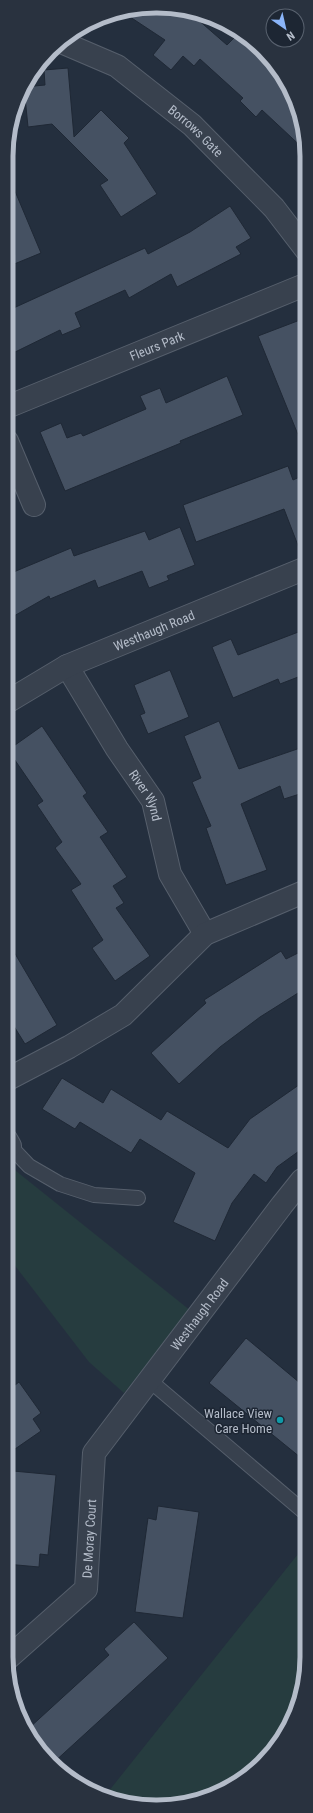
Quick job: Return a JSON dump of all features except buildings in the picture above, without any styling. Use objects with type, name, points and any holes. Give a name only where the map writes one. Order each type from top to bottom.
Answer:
[{"type":"street","name":"Borrows Gate","points":[[67,45],[117,66],[192,125],[274,208],[300,242]]},
{"type":"street","name":"Fleurs Park","points":[[13,405],[300,287]]},
{"type":"street","points":[[13,455],[34,505]]},
{"type":"street","name":"Westhaugh Road","points":[[13,698],[67,666],[300,570]]},
{"type":"street","name":"River Wynd","points":[[67,666],[117,749],[153,801],[170,874],[205,934]]},
{"type":"street","points":[[13,1076],[69,1047],[123,1015],[205,934],[300,894]]},
{"type":"street","name":"Westhaugh Road","points":[[94,1453],[282,1204],[300,1182]]},
{"type":"street","name":"De Moray Court","points":[[13,1654],[86,1589],[94,1453]]},
{"type":"lane","points":[[13,1148],[29,1166],[60,1184],[94,1195],[138,1198]]},
{"type":"lane","points":[[149,1380],[300,1507]]},
{"type":"green space","points":[[13,1169],[191,1311],[124,1393],[89,1362],[13,1263]]},
{"type":"green space","points":[[300,1552],[299,1675],[295,1694],[289,1711],[281,1728],[270,1744],[258,1758],[236,1776],[220,1785],[194,1795],[166,1800],[147,1800],[119,1795],[108,1791]]},
{"type":"place","name":"Wallace View Care Home","points":[[280,1420]]}]
